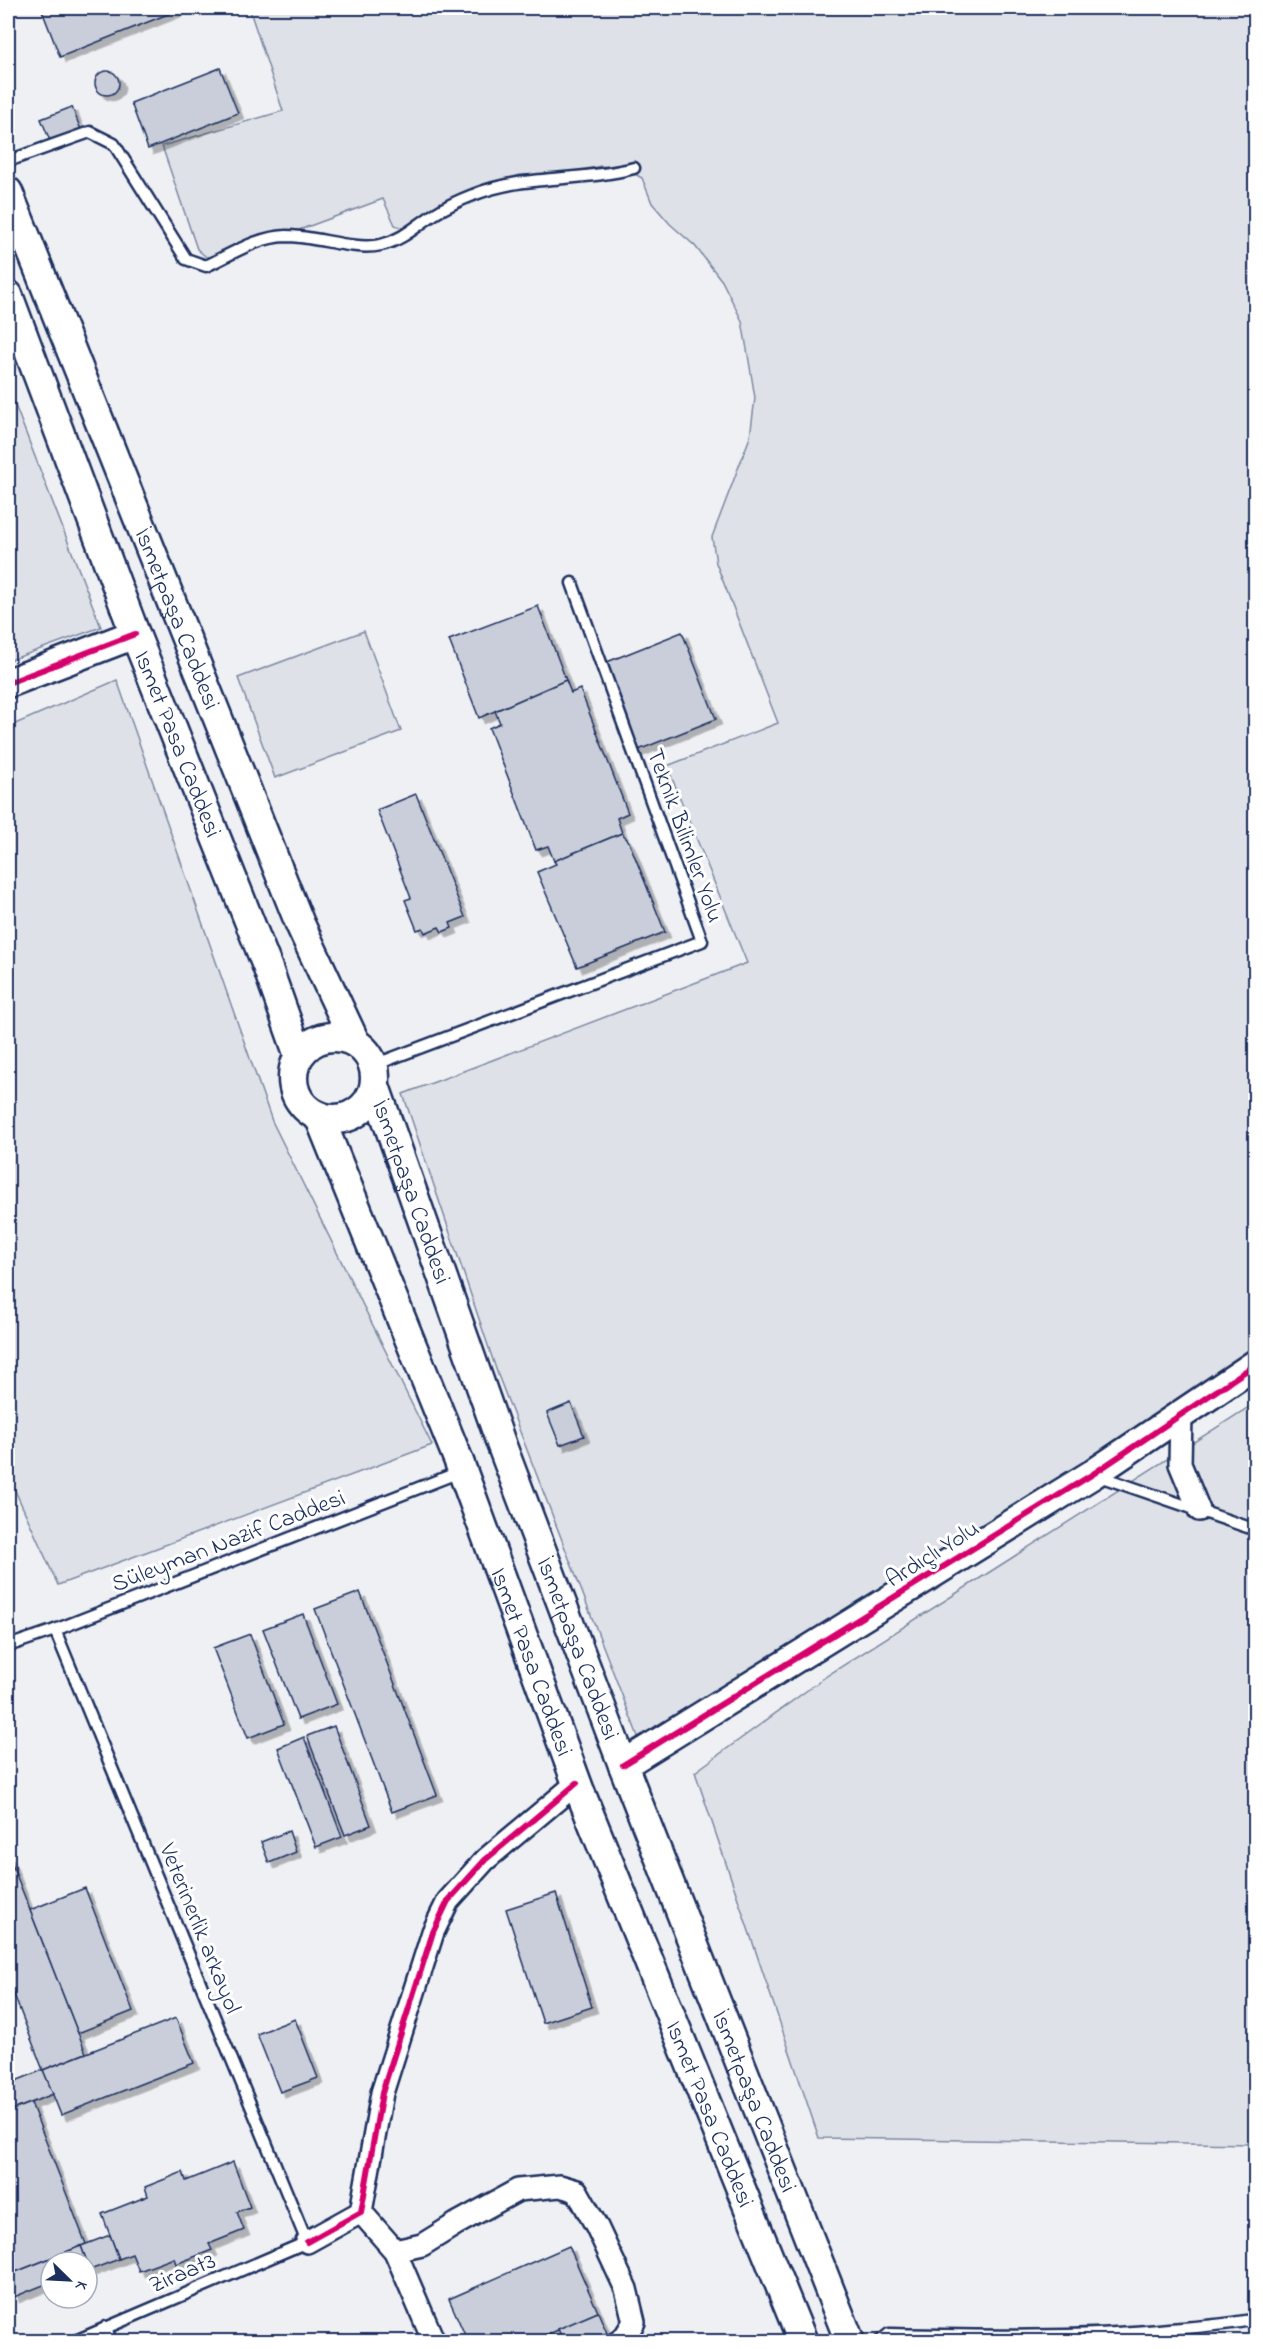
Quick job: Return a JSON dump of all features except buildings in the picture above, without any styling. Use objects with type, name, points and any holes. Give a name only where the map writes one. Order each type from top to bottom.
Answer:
[{"type":"main road","name":"İsmetpaşa Caddesi","points":[[8,192],[300,924],[355,1042]]},
{"type":"main road","name":"Ismet Pasa Caddesi","points":[[8,295],[135,634],[267,966],[299,1056]]},
{"type":"main road","points":[[8,683],[135,634]]},
{"type":"main road","points":[[330,1036],[343,1037],[355,1042],[367,1052],[374,1076],[369,1099],[360,1110],[340,1118],[319,1116],[307,1109],[298,1098],[294,1084],[294,1070],[299,1056],[307,1047],[330,1036]]},
{"type":"main road","name":"İsmetpaşa Caddesi","points":[[374,1076],[502,1446],[623,1765],[850,2342]]},
{"type":"main road","name":"Ismet Pasa Caddesi","points":[[319,1116],[462,1471],[576,1783],[803,2342]]},
{"type":"main road","name":"Ardıçlı Yolu","points":[[623,1765],[1093,1474],[1256,1364]]},
{"type":"street","points":[[1182,1414],[1180,1464],[1199,1510]]},
{"type":"street","points":[[361,2212],[382,2093],[433,1932],[448,1901],[485,1860],[576,1783]]},
{"type":"street","points":[[395,2251],[422,2245],[518,2190],[560,2186],[577,2191],[626,2289],[634,2322],[624,2338],[618,2342]]},
{"type":"street","points":[[307,2242],[361,2212]]},
{"type":"street","points":[[361,2212],[395,2251],[434,2342]]},
{"type":"lane","points":[[8,161],[90,132],[114,144],[186,259],[206,266],[259,240],[285,236],[320,238],[356,246],[380,245],[403,237],[436,213],[473,195],[513,183],[634,168]]},
{"type":"lane","name":"Teknik Bilimler Yolu","points":[[374,1076],[702,941],[572,583]]},
{"type":"lane","name":"Süleyman Nazif Caddesi","points":[[8,1646],[56,1630],[462,1471]]},
{"type":"lane","points":[[1093,1474],[1256,1530]]},
{"type":"lane","name":"Veterinerlik arkayol","points":[[56,1630],[307,2242]]},
{"type":"lane","name":"Ziraat3","points":[[73,2342],[307,2242]]},
{"type":"lane","points":[[879,2342],[889,2334],[1003,2336],[1122,2334],[1230,2324],[1256,2319]]},
{"type":"lane","points":[[106,2327],[111,2342]]},
{"type":"lane","points":[[1152,2342],[1186,2328]]},
{"type":"shaded area","points":[[8,8],[1255,8],[1255,2341],[8,2342]]},
{"type":"shaded area","points":[[249,8],[1255,8],[1255,1352],[1097,1460],[639,1739],[498,1375],[403,1094],[747,963],[667,766],[778,723],[716,563],[712,537],[750,437],[755,398],[742,321],[722,281],[695,246],[670,224],[652,203],[642,178],[626,169],[601,166],[561,174],[520,175],[486,187],[414,233],[395,225],[383,199],[212,262],[197,249],[162,146],[283,111]]},
{"type":"shaded area","points":[[8,387],[101,627],[8,661]]},
{"type":"shaded area","points":[[364,631],[401,731],[275,778],[238,678]]},
{"type":"shaded area","points":[[117,680],[272,1121],[432,1445],[58,1585],[8,1475],[8,727]]},
{"type":"shaded area","points":[[1255,1403],[1255,2144],[819,2138],[695,1772],[828,1675]]},
{"type":"cycle path","points":[[8,683],[135,634]]},
{"type":"cycle path","points":[[623,1765],[1093,1474],[1256,1364]]},
{"type":"cycle path","points":[[307,2242],[361,2212],[382,2093],[433,1932],[448,1901],[485,1860],[577,1783]]}]
